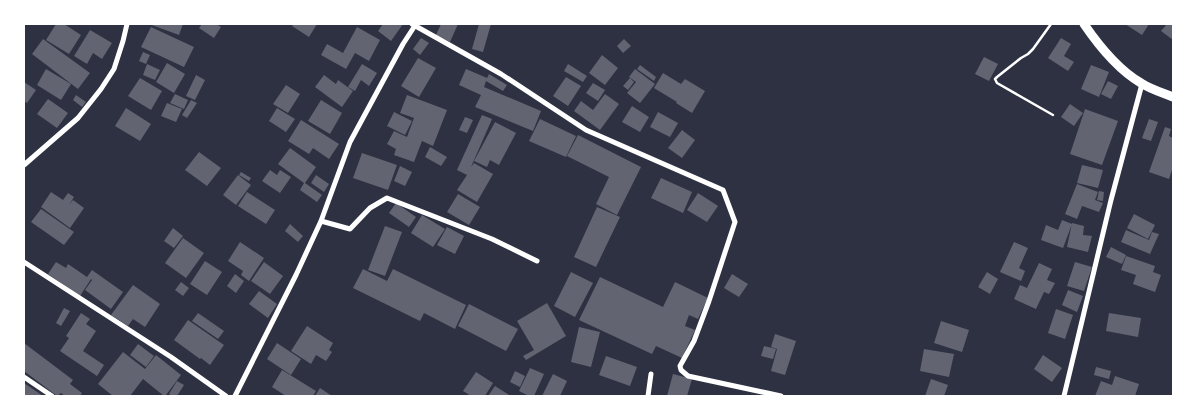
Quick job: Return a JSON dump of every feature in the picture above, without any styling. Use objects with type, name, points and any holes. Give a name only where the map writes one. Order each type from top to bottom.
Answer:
[{"type":"main road","points":[[1084,24],[1120,68],[1142,84],[1173,97]]},
{"type":"street","points":[[24,165],[78,118],[101,89],[114,69],[128,24]]},
{"type":"street","points":[[235,396],[296,275],[321,220],[350,142],[414,24],[501,74],[586,130],[723,190],[735,222],[709,301],[694,341],[680,366],[681,370],[688,376],[781,396]]},
{"type":"street","points":[[1064,396],[1111,200],[1142,84]]},
{"type":"street","points":[[321,220],[350,229],[370,208],[387,198],[492,239],[537,261]]},
{"type":"street","points":[[24,262],[163,352],[226,396]]},
{"type":"street","points":[[648,396],[651,374]]},
{"type":"street","points":[[24,377],[52,396]]},
{"type":"lane","points":[[1051,24],[1033,50],[997,76],[995,80],[996,83],[1053,115]]},
{"type":"building","points":[[56,24],[64,24],[81,35],[69,54],[46,40]]},
{"type":"building","points":[[149,24],[183,24],[179,35]]},
{"type":"building","points":[[202,24],[216,24],[221,27],[214,38],[199,28]]},
{"type":"building","points":[[294,24],[317,24],[309,37],[292,26]]},
{"type":"building","points":[[383,24],[403,24],[391,41],[378,31]]},
{"type":"building","points":[[441,24],[458,24],[450,42],[436,35]]},
{"type":"building","points":[[479,24],[491,24],[483,52],[472,49]]},
{"type":"building","points":[[1125,24],[1149,24],[1142,35]]},
{"type":"building","points":[[1167,24],[1173,24],[1173,40],[1161,31]]},
{"type":"building","points":[[151,27],[194,47],[184,67],[141,47]]},
{"type":"building","points":[[357,27],[380,40],[369,61],[355,53],[346,69],[321,55],[327,44],[343,53]]},
{"type":"building","points":[[90,30],[112,43],[102,59],[93,53],[87,64],[74,56]]},
{"type":"building","points":[[421,38],[429,43],[420,55],[413,49]]},
{"type":"building","points":[[1061,38],[1071,44],[1064,56],[1074,62],[1068,71],[1048,58]]},
{"type":"building","points":[[43,39],[90,73],[78,89],[32,54]]},
{"type":"building","points":[[624,39],[631,46],[623,53],[617,46]]},
{"type":"building","points":[[143,52],[150,55],[146,64],[139,61]]},
{"type":"building","points":[[602,55],[618,68],[605,85],[589,73]]},
{"type":"building","points":[[984,57],[998,64],[989,81],[975,74]]},
{"type":"building","points":[[418,58],[436,68],[419,97],[401,86]]},
{"type":"building","points":[[167,63],[185,74],[174,93],[156,82]]},
{"type":"building","points":[[147,64],[160,70],[155,80],[143,75]]},
{"type":"building","points":[[362,64],[377,73],[369,86],[361,80],[355,91],[348,87]]},
{"type":"building","points":[[568,64],[587,76],[583,82],[564,71]]},
{"type":"building","points":[[640,65],[656,77],[654,81],[637,69]]},
{"type":"building","points":[[1091,65],[1109,72],[1099,97],[1081,89]]},
{"type":"building","points":[[46,69],[71,84],[61,100],[37,85]]},
{"type":"building","points":[[466,69],[487,78],[489,74],[507,85],[503,91],[486,81],[484,87],[541,111],[533,131],[475,107],[481,95],[459,85]]},
{"type":"building","points":[[635,69],[655,84],[640,103],[627,93],[636,82],[629,77]]},
{"type":"building","points":[[663,73],[681,84],[685,79],[705,91],[692,113],[654,88]]},
{"type":"building","points":[[196,75],[205,80],[195,100],[186,96]]},
{"type":"building","points":[[324,75],[336,84],[338,80],[353,91],[342,107],[315,87]]},
{"type":"building","points":[[566,77],[581,86],[568,106],[553,96]]},
{"type":"building","points":[[140,78],[162,91],[151,110],[128,96]]},
{"type":"building","points":[[630,78],[634,82],[628,90],[623,86]]},
{"type":"building","points":[[1108,81],[1118,86],[1111,99],[1101,94]]},
{"type":"building","points":[[24,82],[36,90],[27,103],[24,101]]},
{"type":"building","points":[[593,83],[605,90],[598,101],[586,93]]},
{"type":"building","points":[[286,85],[300,94],[288,113],[273,104]]},
{"type":"building","points":[[175,94],[188,100],[184,109],[170,103]]},
{"type":"building","points":[[605,94],[619,104],[600,130],[574,111],[581,101],[593,110]]},
{"type":"building","points":[[76,95],[86,102],[82,107],[73,100]]},
{"type":"building","points":[[407,95],[447,110],[433,146],[422,141],[414,162],[394,155],[396,149],[387,144],[394,131],[407,137],[414,118],[400,113]]},
{"type":"building","points":[[48,99],[68,113],[57,128],[37,114]]},
{"type":"building","points":[[191,100],[197,103],[187,118],[182,115]]},
{"type":"building","points":[[321,100],[342,113],[330,134],[308,121]]},
{"type":"building","points":[[167,103],[182,109],[176,122],[161,116]]},
{"type":"building","points":[[1070,104],[1083,113],[1074,126],[1061,117]]},
{"type":"building","points":[[632,106],[649,117],[640,132],[622,122]]},
{"type":"building","points":[[126,108],[151,124],[140,141],[115,126]]},
{"type":"building","points":[[277,108],[295,119],[286,132],[269,121]]},
{"type":"building","points":[[1085,109],[1118,121],[1102,165],[1070,154]]},
{"type":"building","points":[[394,112],[412,121],[405,135],[387,126]]},
{"type":"building","points":[[658,112],[678,123],[670,137],[650,127]]},
{"type":"building","points":[[482,115],[492,119],[471,167],[474,163],[493,174],[477,202],[457,190],[467,175],[457,170]]},
{"type":"building","points":[[465,117],[473,120],[467,133],[459,130]]},
{"type":"building","points":[[540,119],[576,136],[566,157],[529,141]]},
{"type":"building","points":[[1149,119],[1158,122],[1151,141],[1142,138]]},
{"type":"building","points":[[301,120],[339,144],[329,159],[313,148],[309,154],[288,141]]},
{"type":"building","points":[[495,122],[516,133],[499,165],[490,160],[487,167],[474,161]]},
{"type":"building","points":[[1165,127],[1171,129],[1169,136],[1173,138],[1173,167],[1169,179],[1149,172]]},
{"type":"building","points":[[682,130],[695,140],[682,158],[668,148]]},
{"type":"building","points":[[578,135],[641,167],[617,215],[596,204],[609,177],[567,156]]},
{"type":"building","points":[[430,147],[447,157],[441,166],[425,157]]},
{"type":"building","points":[[290,148],[316,167],[305,183],[322,195],[317,202],[300,190],[304,183],[278,164]]},
{"type":"building","points":[[199,152],[221,168],[207,186],[185,170]]},
{"type":"building","points":[[362,153],[397,165],[388,190],[353,178]]},
{"type":"building","points":[[1082,165],[1103,170],[1098,188],[1077,183]]},
{"type":"building","points":[[400,166],[412,172],[405,186],[394,181]]},
{"type":"building","points":[[270,170],[277,175],[280,170],[291,177],[280,193],[262,181]]},
{"type":"building","points":[[241,172],[251,178],[249,181],[239,175]]},
{"type":"building","points":[[238,175],[251,185],[236,205],[223,195]]},
{"type":"building","points":[[316,175],[329,184],[324,192],[311,183]]},
{"type":"building","points":[[661,178],[692,192],[683,213],[651,198]]},
{"type":"building","points":[[1077,184],[1098,192],[1095,200],[1103,203],[1099,212],[1082,206],[1077,219],[1065,214]]},
{"type":"building","points":[[1099,191],[1104,192],[1103,201],[1097,200]]},
{"type":"building","points":[[51,192],[63,200],[68,193],[74,197],[69,205],[73,200],[84,208],[70,228],[41,207]]},
{"type":"building","points":[[247,192],[275,210],[266,224],[238,206]]},
{"type":"building","points":[[698,193],[718,206],[707,222],[687,210]]},
{"type":"building","points":[[458,194],[480,207],[469,225],[447,212]]},
{"type":"building","points":[[396,203],[416,217],[409,227],[389,213]]},
{"type":"building","points":[[597,207],[620,217],[596,267],[574,257]]},
{"type":"building","points":[[41,209],[74,232],[64,245],[31,222]]},
{"type":"building","points":[[1134,214],[1155,225],[1148,239],[1127,228]]},
{"type":"building","points":[[422,215],[445,229],[433,247],[411,233]]},
{"type":"building","points":[[1062,220],[1072,224],[1063,248],[1041,240],[1046,225],[1058,230]]},
{"type":"building","points":[[1072,223],[1084,226],[1083,235],[1092,236],[1088,252],[1067,247]]},
{"type":"building","points":[[290,224],[303,236],[298,242],[285,231]]},
{"type":"building","points":[[385,226],[402,232],[385,276],[368,270]]},
{"type":"building","points":[[447,227],[464,236],[455,254],[437,245]]},
{"type":"building","points":[[173,228],[183,236],[174,248],[164,241]]},
{"type":"building","points":[[1126,230],[1149,240],[1152,232],[1159,234],[1150,254],[1121,242]]},
{"type":"building","points":[[183,238],[204,253],[186,278],[165,263]]},
{"type":"building","points":[[240,242],[264,258],[249,281],[241,275],[243,271],[228,261]]},
{"type":"building","points":[[1014,242],[1028,248],[1019,268],[1025,271],[1021,281],[1000,272]]},
{"type":"building","points":[[1111,247],[1126,255],[1122,264],[1106,257]]},
{"type":"building","points":[[1126,256],[1155,266],[1153,272],[1161,275],[1155,292],[1133,284],[1136,275],[1121,270]]},
{"type":"building","points":[[205,261],[222,272],[207,295],[190,284]]},
{"type":"building","points":[[56,262],[66,268],[68,264],[87,277],[92,270],[123,292],[111,309],[85,290],[91,279],[80,296],[48,274]]},
{"type":"building","points":[[264,262],[283,276],[270,294],[251,281]]},
{"type":"building","points":[[1075,262],[1092,267],[1084,291],[1067,286]]},
{"type":"building","points":[[1039,263],[1052,269],[1047,280],[1055,283],[1049,294],[1044,292],[1036,309],[1014,299],[1020,285],[1027,288]]},
{"type":"building","points":[[363,269],[387,281],[393,269],[466,305],[455,329],[424,313],[420,321],[353,288]]},
{"type":"building","points":[[571,272],[593,283],[575,317],[554,306]]},
{"type":"building","points":[[987,272],[998,279],[990,294],[978,287]]},
{"type":"building","points":[[235,274],[244,281],[236,293],[227,286]]},
{"type":"building","points":[[732,274],[748,284],[739,297],[724,288]]},
{"type":"building","points":[[600,277],[663,307],[675,282],[708,298],[698,319],[689,315],[685,326],[695,330],[682,358],[656,346],[652,354],[579,320]]},
{"type":"building","points":[[181,282],[189,288],[183,296],[175,290]]},
{"type":"building","points":[[133,285],[160,304],[145,327],[133,319],[128,326],[111,315]]},
{"type":"building","points":[[1068,290],[1083,296],[1077,312],[1062,305]]},
{"type":"building","points":[[259,291],[277,304],[268,318],[249,304]]},
{"type":"building","points":[[547,303],[566,336],[526,360],[523,356],[534,350],[517,321]]},
{"type":"building","points":[[469,304],[518,329],[506,351],[458,326]]},
{"type":"building","points":[[64,308],[70,311],[61,326],[56,323]]},
{"type":"building","points":[[1056,309],[1073,315],[1065,339],[1048,333]]},
{"type":"building","points":[[81,313],[90,319],[86,324],[96,331],[83,351],[104,365],[97,376],[60,351],[69,338],[66,336]]},
{"type":"building","points":[[198,313],[224,331],[218,339],[192,321]]},
{"type":"building","points":[[1109,313],[1141,318],[1138,337],[1106,331]]},
{"type":"building","points":[[188,320],[224,345],[210,365],[174,340]]},
{"type":"building","points":[[941,321],[969,330],[962,352],[934,343]]},
{"type":"building","points":[[307,326],[333,343],[329,350],[332,352],[326,361],[316,355],[311,364],[291,351]]},
{"type":"building","points":[[579,327],[600,332],[591,367],[571,362]]},
{"type":"building","points":[[775,334],[796,341],[785,375],[771,371],[777,349],[771,347]]},
{"type":"building","points":[[24,343],[73,380],[70,384],[82,393],[80,396],[65,396],[61,393],[57,396],[24,371]]},
{"type":"building","points":[[277,343],[301,359],[291,375],[267,359]]},
{"type":"building","points":[[138,344],[154,356],[146,367],[130,355]]},
{"type":"building","points":[[764,346],[776,349],[773,359],[761,356]]},
{"type":"building","points":[[924,349],[954,354],[949,377],[920,371]]},
{"type":"building","points":[[123,352],[145,369],[156,355],[181,375],[166,395],[168,396],[164,396],[143,379],[130,396],[113,396],[98,384]]},
{"type":"building","points":[[1043,355],[1062,368],[1052,382],[1034,369]]},
{"type":"building","points":[[606,356],[637,367],[630,386],[599,375]]},
{"type":"building","points":[[1096,367],[1111,371],[1109,379],[1094,375]]},
{"type":"building","points":[[530,368],[544,374],[534,396],[529,396],[519,391]]},
{"type":"building","points":[[282,370],[316,391],[313,396],[286,396],[272,387]]},
{"type":"building","points":[[515,371],[525,376],[520,387],[510,382]]},
{"type":"building","points":[[476,372],[493,383],[485,396],[471,396],[463,391]]},
{"type":"building","points":[[553,374],[567,381],[560,396],[542,396]]},
{"type":"building","points":[[673,374],[692,379],[687,396],[667,396]]},
{"type":"building","points":[[1115,376],[1139,384],[1135,396],[1095,396],[1101,381],[1112,385]]},
{"type":"building","points":[[931,379],[948,385],[944,396],[925,396]]},
{"type":"building","points":[[177,381],[184,385],[177,396],[172,396],[169,394]]},
{"type":"building","points":[[24,383],[43,396],[24,396]]},
{"type":"building","points":[[495,386],[511,396],[488,396]]},
{"type":"building","points":[[320,388],[332,396],[315,396]]}]
